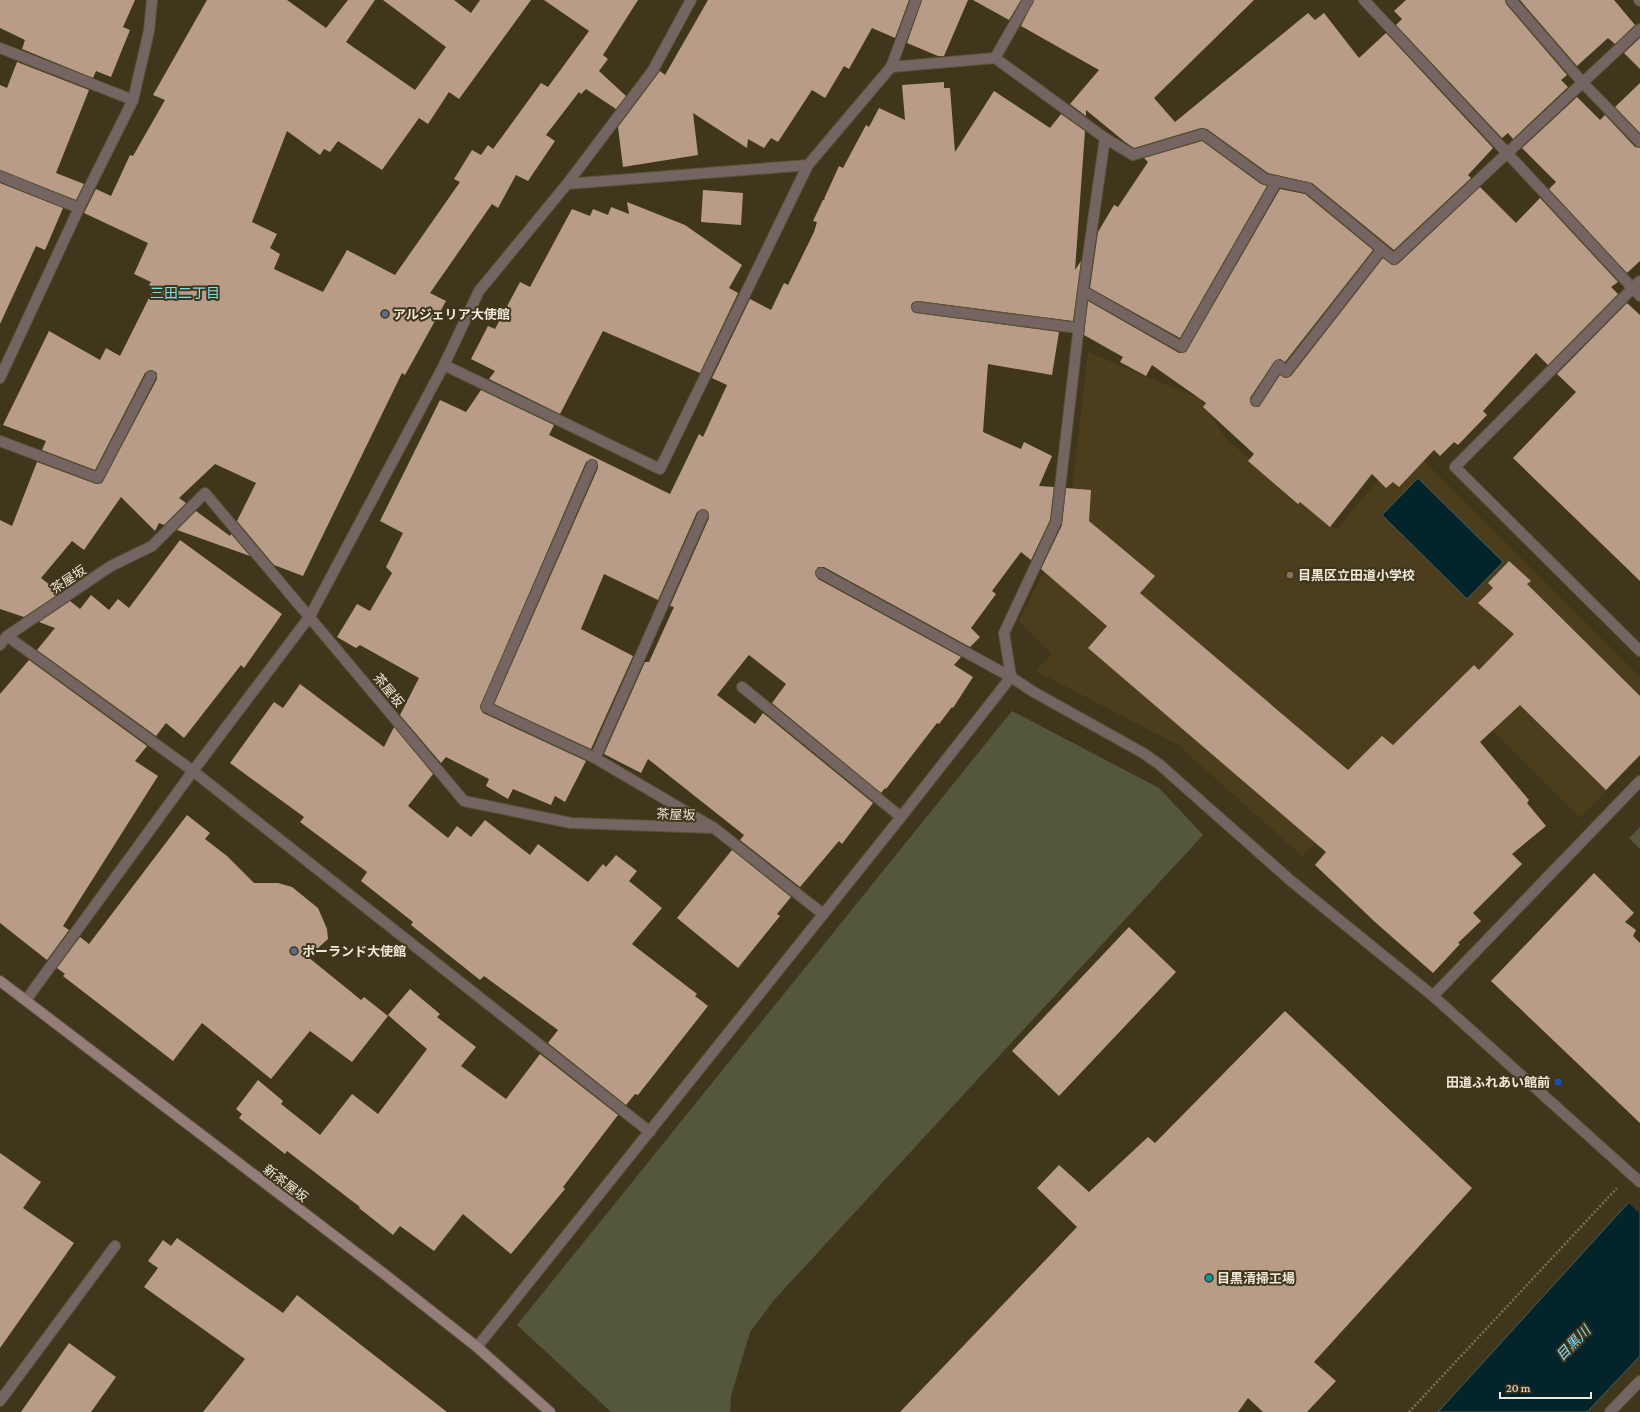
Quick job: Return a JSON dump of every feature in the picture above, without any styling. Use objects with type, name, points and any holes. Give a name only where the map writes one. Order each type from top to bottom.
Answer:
[{"type":"street","points":[[1,372],[79,208],[133,100],[149,31],[152,0]]},
{"type":"street","points":[[26,1000],[193,771],[310,616],[444,365],[479,290],[568,184],[653,70],[691,0]]},
{"type":"street","points":[[444,365],[660,468],[808,165],[891,67],[916,0]]},
{"type":"street","points":[[995,58],[1028,0]]},
{"type":"street","points":[[1364,0],[1508,154],[1636,284],[1640,296]]},
{"type":"street","points":[[1511,0],[1583,82],[1640,142]]},
{"type":"street","points":[[891,67],[995,58],[1105,138],[1133,155],[1203,134],[1265,179],[1308,188],[1394,259],[1640,29]]},
{"type":"street","points":[[0,48],[133,100]]},
{"type":"street","points":[[477,1347],[650,1132],[1011,677],[1004,633],[1056,522],[1078,328],[1105,138]]},
{"type":"street","points":[[568,184],[808,165]]},
{"type":"street","points":[[0,176],[79,208]]},
{"type":"street","points":[[1083,291],[1182,347],[1277,181]]},
{"type":"street","points":[[1256,402],[1279,366],[1286,372],[1382,249]]},
{"type":"street","points":[[1636,284],[1455,467],[1640,651]]},
{"type":"street","points":[[917,307],[1078,328]]},
{"type":"street","points":[[0,440],[98,478],[151,376]]},
{"type":"street","points":[[592,464],[486,707],[595,758],[714,828],[823,914]]},
{"type":"street","name":"茶屋坂","points":[[0,645],[7,636],[111,566],[152,546],[205,493],[310,616],[464,801],[571,823],[714,828]]},
{"type":"street","points":[[595,758],[703,515]]},
{"type":"street","points":[[821,573],[1011,677],[1032,691],[1143,753],[1158,764],[1290,880],[1433,996],[1640,1182]]},
{"type":"street","points":[[7,636],[193,771],[650,1132]]},
{"type":"street","points":[[742,687],[901,817]]},
{"type":"street","points":[[1433,996],[1640,781]]},
{"type":"street","name":"新茶屋坂","points":[[0,981],[383,1273],[477,1347],[550,1412]]},
{"type":"street","points":[[0,1401],[114,1246]]},
{"type":"street","points":[[1610,1412],[1640,1381]]},
{"type":"path","points":[[1409,1412],[1631,1174]]},
{"type":"shaded area","name":"目黒区立田道小学校","points":[[1088,352],[1201,399],[1226,439],[1336,530],[1397,458],[1424,461],[1640,677],[1640,756],[1580,818],[1462,699],[1302,856],[1178,745],[1036,671],[1052,654],[1019,621],[1068,524]]},
{"type":"green space","points":[[1012,711],[1159,788],[1203,835],[774,1300],[750,1332],[731,1396],[730,1412],[611,1412],[517,1325]]},
{"type":"green space","points":[[1640,827],[1640,849],[1629,838]]},
{"type":"water","points":[[1418,478],[1503,562],[1467,599],[1382,515]]},
{"type":"water","name":"目黒川","points":[[1640,1190],[1640,1356],[1587,1412],[1438,1412]]},
{"type":"pier","points":[[1640,1188],[1640,1214],[1627,1201]]},
{"type":"building","points":[[0,0],[135,0],[123,27],[130,30],[111,77],[96,71],[93,78],[22,49],[25,40],[0,28]]},
{"type":"building","points":[[207,0],[287,0],[326,28],[348,0],[375,0],[346,42],[415,90],[446,47],[383,0],[454,0],[471,13],[480,0],[531,0],[459,99],[449,92],[428,124],[419,118],[382,170],[338,141],[330,152],[324,149],[320,155],[287,131],[252,222],[277,234],[270,248],[280,254],[274,269],[323,292],[347,250],[395,275],[460,182],[454,179],[472,150],[481,155],[488,145],[493,149],[541,83],[548,87],[589,31],[544,0],[638,0],[603,55],[608,59],[599,71],[626,96],[616,109],[586,89],[581,94],[579,92],[546,135],[555,141],[528,181],[516,175],[498,208],[492,204],[430,293],[446,301],[405,375],[402,373],[303,576],[274,565],[237,521],[256,483],[215,464],[179,498],[186,503],[164,525],[159,523],[155,531],[121,497],[84,550],[72,541],[41,578],[60,593],[24,617],[0,609],[0,520],[12,526],[37,462],[96,484],[102,483],[157,379],[157,373],[151,370],[145,373],[95,470],[42,450],[46,441],[3,425],[49,331],[100,360],[106,348],[120,356],[154,288],[149,285],[151,282],[134,274],[148,243],[84,213],[96,189],[111,196],[130,155],[133,156],[165,100],[153,95]]},
{"type":"building","points":[[708,0],[909,0],[895,38],[872,28],[849,69],[844,66],[825,98],[812,90],[778,142],[771,138],[764,148],[748,139],[747,148],[693,113],[698,155],[623,167],[618,127],[660,71],[665,75]]},
{"type":"building","points":[[922,0],[968,0],[944,56],[938,56],[907,43]]},
{"type":"building","points":[[973,0],[1021,0],[1009,20]]},
{"type":"building","points":[[1034,0],[1254,0],[1154,98],[1175,122],[1308,13],[1315,20],[1324,13],[1359,58],[1386,33],[1493,148],[1468,175],[1471,178],[1394,250],[1312,183],[1268,173],[1207,129],[1201,128],[1134,148],[1086,110],[1086,116],[1070,104],[1099,70],[1021,26]]},
{"type":"building","points":[[1406,0],[1505,0],[1506,4],[1567,75],[1561,80],[1568,87],[1513,139],[1508,133],[1502,138],[1396,25],[1402,19],[1394,11]]},
{"type":"building","points":[[1520,0],[1614,0],[1635,25],[1615,44],[1608,38],[1577,66]]},
{"type":"building","points":[[1640,38],[1640,69],[1624,53]]},
{"type":"building","points":[[17,62],[89,90],[56,173],[84,184],[76,200],[0,170],[0,85],[7,88]]},
{"type":"building","points":[[944,82],[944,88],[950,88],[955,152],[994,91],[1050,128],[1061,114],[1085,131],[1075,270],[1081,261],[1073,321],[918,301],[912,303],[911,307],[913,312],[916,313],[1059,332],[1052,375],[988,364],[983,432],[1021,449],[1024,442],[1052,456],[1039,486],[1054,487],[1050,520],[1031,560],[1021,552],[992,591],[996,594],[971,628],[980,637],[970,647],[824,567],[818,567],[815,573],[818,579],[961,657],[954,665],[973,677],[953,708],[952,707],[939,724],[937,723],[886,789],[885,788],[881,793],[772,703],[786,684],[749,655],[748,656],[717,695],[755,724],[763,713],[873,803],[842,844],[839,841],[800,887],[740,840],[744,835],[648,759],[641,773],[604,754],[645,662],[649,662],[674,607],[670,606],[709,518],[708,512],[703,509],[697,512],[658,600],[604,574],[581,629],[633,656],[591,749],[494,704],[598,468],[597,461],[591,459],[586,462],[480,707],[483,713],[586,761],[565,802],[555,796],[551,805],[513,789],[508,799],[486,786],[489,779],[446,757],[441,763],[400,715],[419,678],[360,645],[356,648],[337,637],[357,604],[370,611],[392,573],[386,567],[403,533],[380,521],[440,400],[466,412],[481,390],[554,425],[549,435],[670,494],[699,434],[703,437],[727,385],[712,378],[750,299],[771,310],[784,283],[788,285],[814,232],[817,222],[813,221],[823,200],[825,200],[824,199],[839,166],[843,168],[866,125],[869,127],[879,108],[905,120],[902,85]]},
{"type":"building","points":[[1640,83],[1640,133],[1615,107]]},
{"type":"building","points":[[1577,97],[1600,120],[1605,115],[1635,147],[1640,148],[1640,261],[1627,273],[1549,189],[1556,182],[1522,148]]},
{"type":"building","points":[[1202,141],[1261,184],[1267,186],[1180,338],[1090,288],[1098,232],[1114,205],[1118,207],[1148,162],[1144,158]]},
{"type":"building","points":[[0,183],[63,208],[45,250],[36,246],[0,324]]},
{"type":"building","points":[[1480,187],[1516,223],[1540,198],[1618,282],[1611,287],[1618,294],[1548,365],[1536,353],[1483,411],[1487,415],[1458,445],[1454,442],[1440,456],[1434,450],[1399,487],[1393,482],[1386,488],[1372,474],[1330,527],[1300,502],[1298,504],[1248,461],[1254,454],[1203,407],[1206,403],[1152,365],[1146,376],[1120,362],[1123,357],[1084,335],[1088,301],[1179,353],[1186,352],[1280,189],[1305,194],[1373,250],[1285,362],[1280,359],[1274,362],[1250,398],[1252,406],[1259,407],[1280,375],[1285,378],[1291,376],[1383,258],[1392,265],[1398,264]]},
{"type":"building","points":[[703,190],[743,193],[741,225],[701,222]]},
{"type":"building","points":[[627,202],[685,225],[742,265],[729,288],[738,293],[700,373],[603,331],[560,414],[489,379],[495,371],[471,359],[488,326],[495,329],[520,282],[530,287],[572,209],[590,216],[593,209],[608,215],[611,207],[629,214]]},
{"type":"building","points":[[1627,303],[1640,315],[1640,581],[1513,458],[1576,392],[1557,374]]},
{"type":"building","points":[[1066,488],[1091,490],[1089,521],[1155,576],[1140,593],[1348,770],[1382,736],[1393,745],[1474,665],[1479,670],[1514,634],[1478,603],[1493,588],[1488,583],[1509,561],[1531,581],[1527,584],[1640,696],[1640,755],[1606,790],[1520,705],[1480,742],[1529,800],[1527,803],[1546,826],[1512,854],[1522,864],[1473,913],[1481,921],[1458,943],[1460,944],[1433,973],[1375,922],[1315,865],[1326,852],[1088,648],[1107,626],[1041,569],[1062,525]]},
{"type":"building","points":[[196,511],[230,536],[231,534],[250,556],[177,530]]},
{"type":"building","points":[[180,540],[282,614],[244,668],[241,665],[184,738],[166,723],[156,736],[37,650],[55,628],[39,622],[70,601],[80,609],[91,595],[109,610],[118,599],[129,608]]},
{"type":"building","points":[[29,660],[147,746],[135,761],[158,776],[63,926],[69,930],[47,960],[0,923],[0,694]]},
{"type":"building","points":[[300,684],[384,747],[394,727],[433,774],[408,806],[448,838],[457,826],[471,837],[485,820],[530,855],[538,844],[588,882],[603,864],[606,867],[616,855],[637,871],[629,881],[662,908],[632,944],[697,994],[695,996],[708,1006],[638,1095],[635,1094],[626,1105],[548,1043],[558,1030],[484,976],[480,980],[411,925],[413,922],[361,881],[367,872],[300,822],[304,817],[230,763],[274,702],[283,708]]},
{"type":"building","points":[[187,815],[210,833],[205,839],[227,856],[254,883],[278,883],[292,887],[318,908],[327,929],[328,939],[308,957],[361,1000],[364,997],[388,1016],[352,1062],[310,1031],[271,1079],[202,1023],[173,1061],[63,976],[65,974],[57,968],[80,937],[89,944]]},
{"type":"building","points":[[732,850],[791,897],[777,914],[780,916],[738,968],[677,918]]},
{"type":"building","points":[[1594,873],[1634,913],[1625,922],[1636,930],[1633,936],[1640,943],[1640,1123],[1491,981]]},
{"type":"building","points":[[1129,927],[1176,972],[1059,1096],[1012,1051]]},
{"type":"building","points":[[410,989],[440,1014],[437,1017],[476,1047],[461,1066],[506,1099],[540,1054],[618,1115],[563,1187],[565,1189],[511,1254],[463,1214],[434,1251],[400,1226],[393,1235],[359,1208],[360,1207],[287,1151],[285,1154],[239,1118],[242,1114],[236,1109],[258,1080],[283,1101],[281,1104],[320,1135],[352,1094],[378,1114],[427,1049],[388,1015]]},
{"type":"building","name":"目黒清掃工場","points":[[1285,1011],[1472,1188],[1314,1362],[1336,1381],[1307,1412],[1263,1412],[1248,1398],[1238,1412],[900,1412],[1077,1227],[1037,1188],[1059,1165],[1089,1192],[1148,1137],[1155,1143]]},
{"type":"building","points":[[0,1153],[41,1182],[23,1208],[74,1243],[0,1348]]},
{"type":"building","points":[[177,1238],[283,1313],[297,1295],[447,1412],[203,1412],[245,1359],[144,1287],[158,1268],[148,1261],[163,1240],[171,1246]]},
{"type":"building","points":[[69,1343],[116,1377],[91,1412],[21,1412]]},
{"type":"place","name":"アルジェリア大使館","points":[[385,314]]},
{"type":"place","name":"目黒区立田道小学校","points":[[1290,575]]},
{"type":"place","name":"ポーランド大使館","points":[[294,951]]},
{"type":"place","name":"田道ふれあい館前","points":[[1558,1082]]},
{"type":"place","name":"目黒清掃工場","points":[[1209,1278]]},
{"type":"district","name":"三田二丁目","points":[[185,293]]}]
